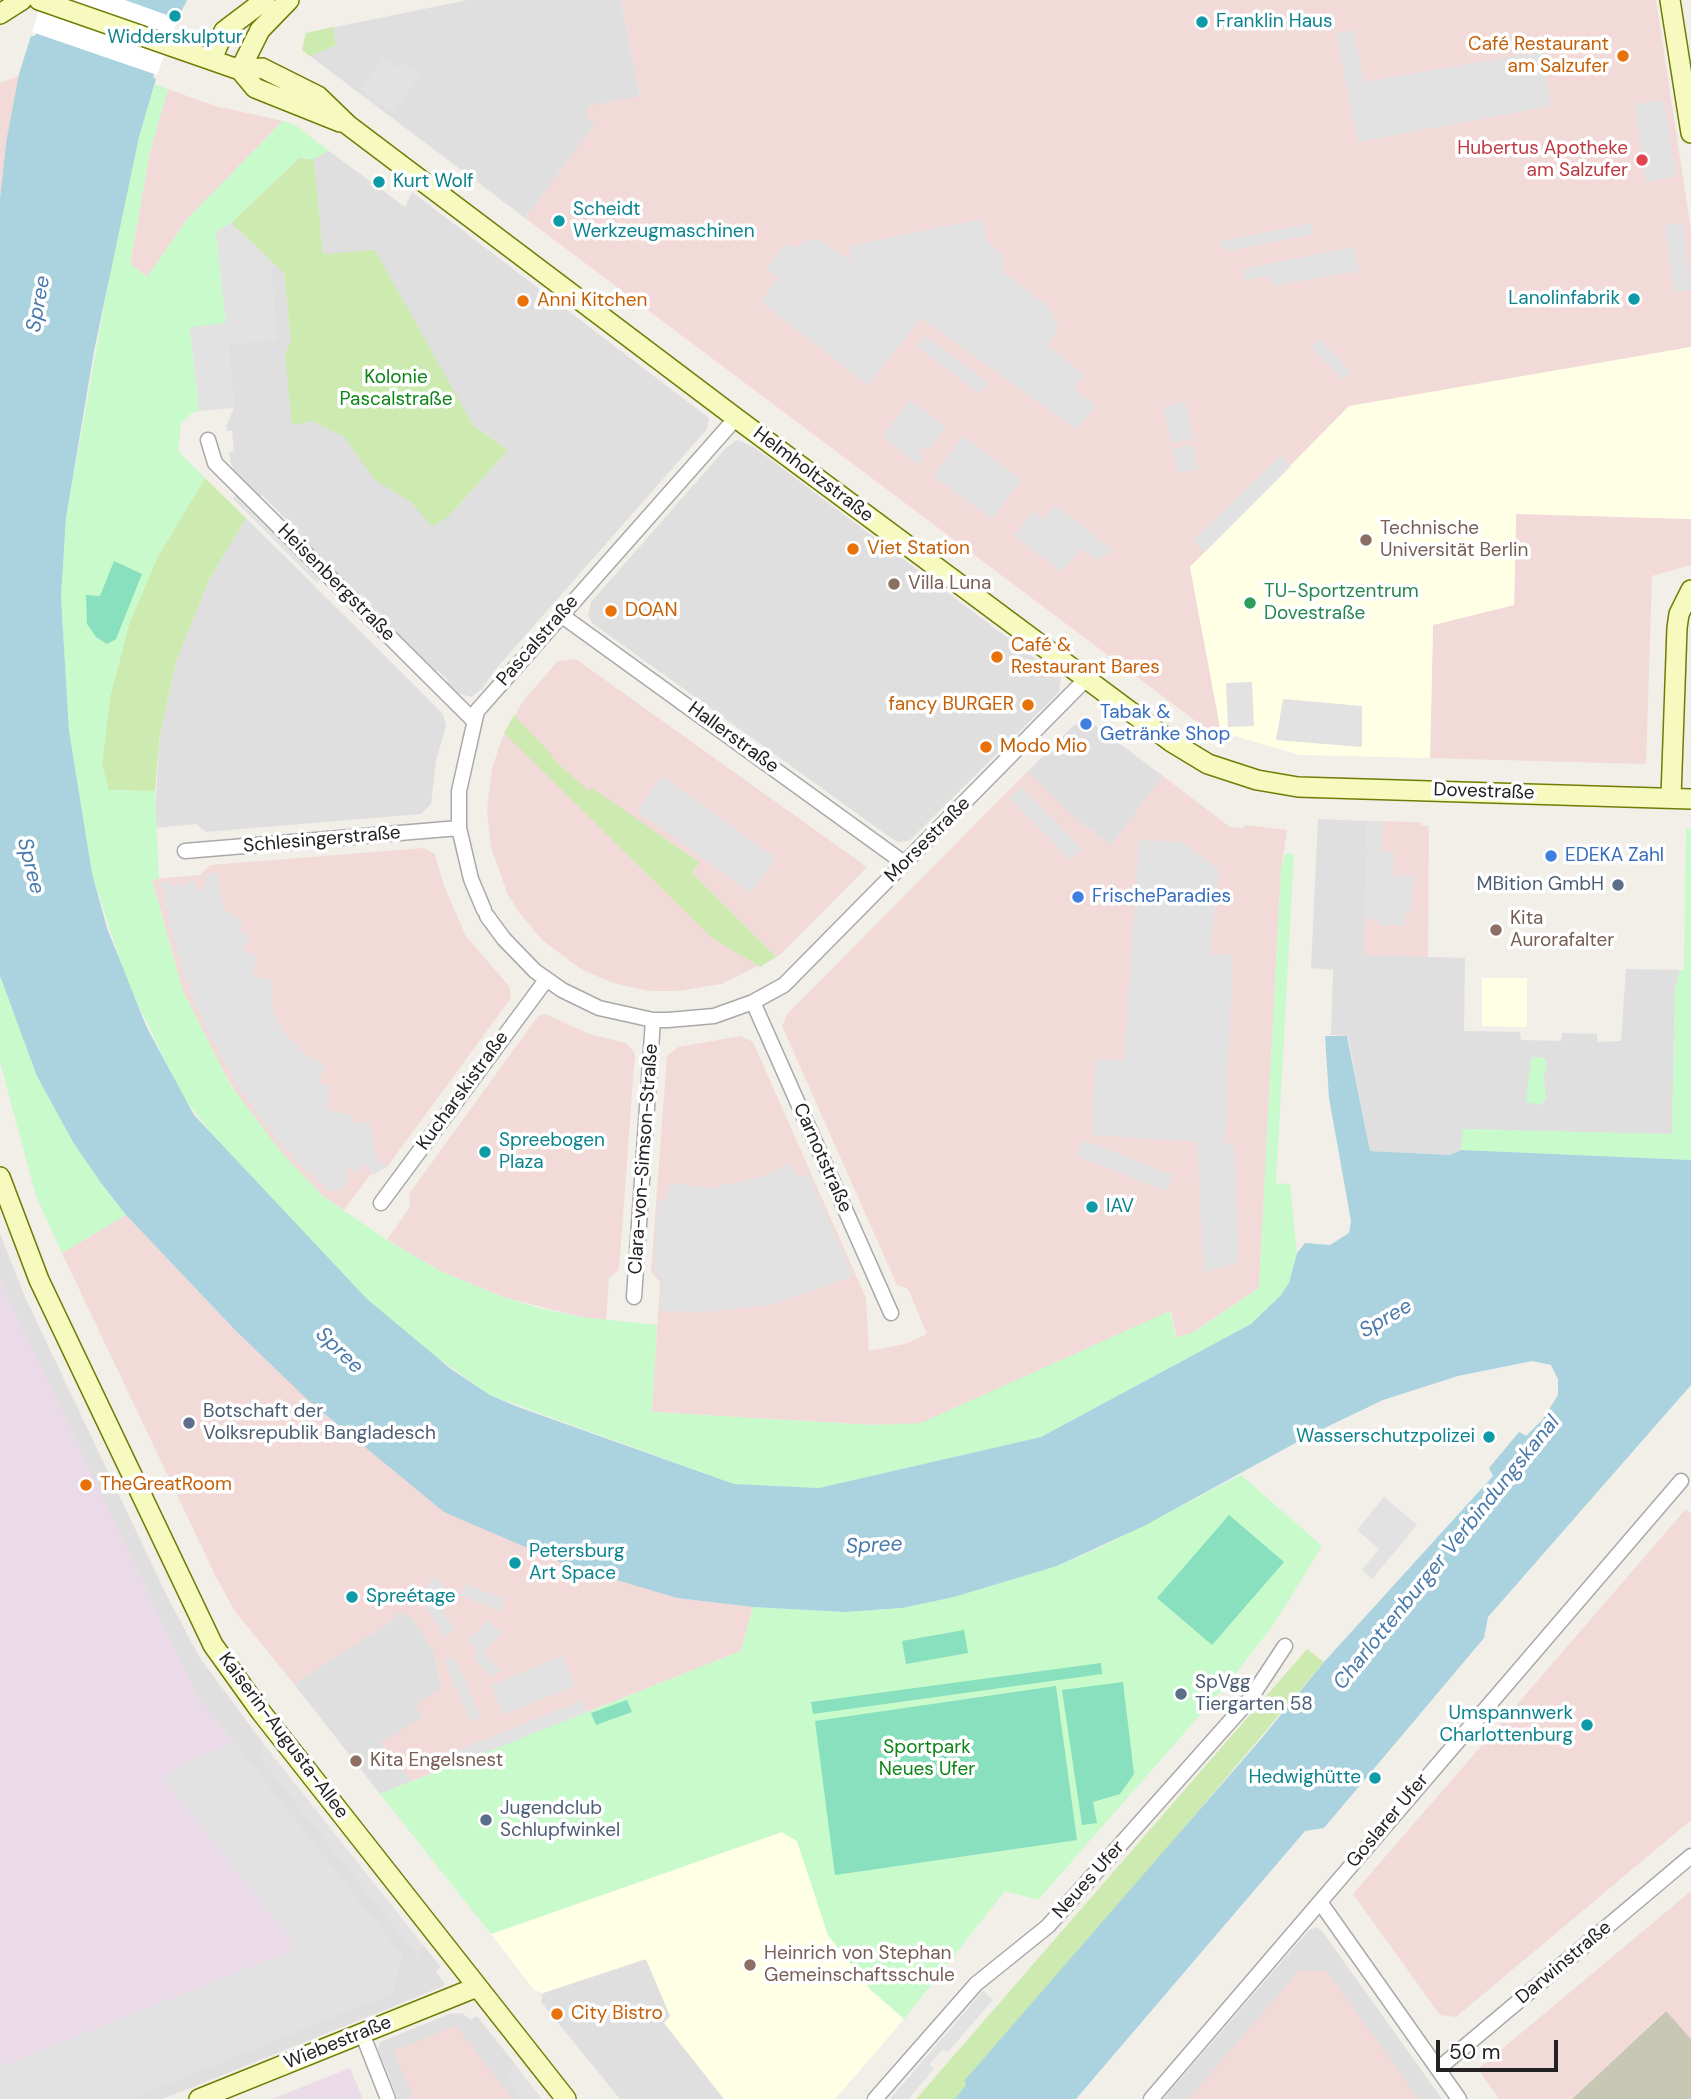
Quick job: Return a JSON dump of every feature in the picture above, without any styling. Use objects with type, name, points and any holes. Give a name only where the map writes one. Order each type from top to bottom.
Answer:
[{"type":"street","points":[[0,14],[22,0]]},
{"type":"street","name":"Helmholtzstraße","points":[[40,0],[240,70],[262,68],[318,96],[348,125],[1170,741],[1208,764],[1257,780],[1298,787]]},
{"type":"street","points":[[212,59],[224,31],[265,0]]},
{"type":"street","points":[[240,70],[260,30],[289,0]]},
{"type":"street","points":[[1670,0],[1691,132]]},
{"type":"street","name":"Pascalstraße","points":[[736,418],[561,615],[473,720],[459,791],[460,828],[471,879],[486,913],[513,950],[546,980],[599,1008],[653,1020],[714,1016],[760,999]]},
{"type":"street","name":"Heisenbergstraße","points":[[208,440],[215,463],[473,720]]},
{"type":"street","points":[[1671,797],[1677,629],[1679,614],[1691,590]]},
{"type":"street","name":"Hallerstraße","points":[[561,615],[904,863]]},
{"type":"street","name":"Morsestraße","points":[[760,999],[784,985],[1086,679]]},
{"type":"street","name":"Dovestraße","points":[[1298,787],[1691,799]]},
{"type":"street","name":"Schlesingerstraße","points":[[185,851],[460,828]]},
{"type":"street","name":"Kucharskistraße","points":[[381,1203],[546,980]]},
{"type":"street","name":"Carnotstraße","points":[[760,999],[891,1313]]},
{"type":"street","name":"Clara-von-Simson-Straße","points":[[635,1297],[653,1020]]},
{"type":"street","name":"Kaiserin-Augusta-Allee","points":[[0,1178],[38,1280],[213,1644],[261,1712],[566,2099]]},
{"type":"street","name":"Goslarer Ufer","points":[[1151,2099],[1681,1480]]},
{"type":"street","name":"Neues Ufer","points":[[875,2099],[976,1984],[1048,1926],[1250,1699],[1285,1646]]},
{"type":"street","name":"Darwinstraße","points":[[1438,2069],[1691,1856]]},
{"type":"street","points":[[1320,1902],[1459,2099]]},
{"type":"street","name":"Wiebestraße","points":[[200,2099],[477,1987]]},
{"type":"street","points":[[362,2033],[388,2099]]},
{"type":"shaded area","points":[[468,0],[621,0],[640,96],[595,124],[525,218],[302,50],[306,33]]},
{"type":"shaded area","points":[[621,0],[1656,0],[1691,230],[1691,347],[1350,409],[1190,567],[1221,732],[1205,728],[525,218],[595,124],[585,116],[589,106],[640,96]]},
{"type":"shaded area","points":[[1353,30],[1364,82],[1543,51],[1551,106],[1358,142],[1336,33]]},
{"type":"shaded area","points":[[384,58],[398,68],[402,63],[420,76],[392,113],[360,89]]},
{"type":"shaded area","points":[[21,75],[6,143],[0,199],[0,83]]},
{"type":"shaded area","points":[[168,89],[215,106],[283,121],[188,218],[148,277],[130,265],[150,152]]},
{"type":"shaded area","points":[[1664,100],[1676,176],[1646,182],[1635,104]]},
{"type":"shaded area","points":[[329,151],[405,207],[412,192],[709,418],[707,429],[494,671],[482,689],[471,697],[454,692],[445,684],[448,680],[437,670],[434,673],[376,609],[373,612],[369,608],[372,604],[361,594],[358,597],[331,571],[294,528],[291,531],[288,527],[291,524],[262,495],[258,498],[241,481],[231,464],[229,452],[234,451],[232,431],[227,431],[226,426],[234,408],[226,324],[231,223],[284,273],[291,341],[449,516],[508,450],[473,425],[323,254],[314,159]]},
{"type":"shaded area","points":[[982,219],[987,242],[1002,254],[1003,272],[1048,306],[1059,328],[1047,345],[1085,375],[1074,389],[1096,405],[1077,430],[921,318],[868,385],[761,302],[778,278],[767,268],[784,244],[797,248],[802,242],[817,238],[851,261],[849,246]]},
{"type":"shaded area","points":[[231,223],[271,261],[277,340],[228,344],[234,408],[199,411],[190,327],[226,323],[216,232]]},
{"type":"shaded area","points":[[1312,223],[1314,234],[1228,251],[1217,242]]},
{"type":"shaded area","points":[[1682,223],[1691,290],[1674,292],[1665,225]]},
{"type":"shaded area","points":[[1353,247],[1360,271],[1272,286],[1270,276],[1246,280],[1243,269]]},
{"type":"shaded area","points":[[925,336],[989,383],[980,394],[916,346]]},
{"type":"shaded area","points":[[1320,339],[1351,372],[1342,380],[1311,347]]},
{"type":"shaded area","name":"Technische Universität Berlin","points":[[1691,347],[1691,519],[1516,514],[1514,605],[1433,625],[1430,758],[1300,755],[1221,732],[1190,567],[1349,406]]},
{"type":"shaded area","points":[[910,400],[946,427],[929,450],[923,446],[919,451],[924,456],[918,464],[882,437]]},
{"type":"shaded area","points":[[1185,402],[1193,438],[1171,443],[1163,407]]},
{"type":"shaded area","points":[[963,436],[1021,480],[992,519],[933,476]]},
{"type":"shaded area","points":[[737,440],[754,447],[1061,678],[1059,692],[909,841],[898,842],[891,838],[592,623],[588,615],[591,602],[727,447]]},
{"type":"shaded area","points":[[1193,445],[1198,469],[1178,473],[1172,449]]},
{"type":"shaded area","points":[[1281,455],[1291,466],[1205,552],[1193,541]]},
{"type":"shaded area","points":[[236,495],[321,579],[317,583],[233,499]]},
{"type":"shaded area","points":[[1055,505],[1113,550],[1098,560],[1081,548],[1062,572],[1014,536],[1033,511],[1044,519]]},
{"type":"shaded area","points":[[1516,513],[1691,519],[1691,565],[1652,576],[1646,764],[1430,758],[1433,625],[1514,605]]},
{"type":"shaded area","points":[[246,518],[443,714],[446,726],[436,761],[431,804],[421,814],[206,832],[196,824],[154,828],[160,735],[176,662],[209,580]]},
{"type":"shaded area","points":[[576,659],[867,867],[780,955],[721,984],[678,991],[650,991],[616,984],[582,970],[542,940],[519,912],[508,895],[491,848],[487,810],[492,769],[501,741],[523,701],[558,661]]},
{"type":"shaded area","points":[[1252,682],[1254,726],[1228,727],[1226,683]]},
{"type":"shaded area","points":[[1283,699],[1362,706],[1362,747],[1276,740]]},
{"type":"shaded area","points":[[1092,723],[1163,776],[1111,845],[1075,818],[1028,771],[1074,725]]},
{"type":"shaded area","points":[[1028,771],[1075,818],[1111,845],[1163,776],[1230,827],[1242,828],[1246,825],[1287,830],[1281,869],[1259,1288],[1194,1332],[1177,1339],[1171,1311],[921,1424],[873,1425],[652,1412],[660,1282],[651,1272],[667,1056],[678,1047],[741,1036],[753,1042],[866,1298],[869,1351],[905,1344],[927,1334],[908,1289],[897,1285],[782,1026],[788,1013]]},
{"type":"shaded area","points":[[662,776],[776,858],[751,893],[637,811]]},
{"type":"shaded area","points":[[1021,787],[1082,849],[1071,861],[1009,798]]},
{"type":"shaded area","points":[[1318,819],[1368,821],[1364,955],[1465,958],[1464,1031],[1520,1032],[1521,1040],[1561,1041],[1562,1033],[1597,1034],[1597,1042],[1621,1041],[1626,969],[1680,970],[1675,988],[1672,1135],[1464,1129],[1461,1150],[1450,1155],[1370,1151],[1348,1036],[1331,1035],[1333,970],[1311,968]]},
{"type":"shaded area","points":[[1368,821],[1420,822],[1421,826],[1429,826],[1428,957],[1364,955]]},
{"type":"shaded area","points":[[1368,821],[1383,821],[1382,851],[1394,852],[1393,875],[1414,876],[1411,911],[1405,911],[1405,925],[1379,925],[1378,919],[1366,919]]},
{"type":"shaded area","points":[[1139,840],[1183,842],[1219,870],[1210,954],[1233,955],[1225,1143],[1234,1144],[1239,1262],[1204,1273],[1197,1142],[1093,1135],[1095,1059],[1124,1061]]},
{"type":"shaded area","points":[[424,848],[435,854],[444,886],[466,936],[509,986],[511,998],[387,1167],[370,1175],[344,1210],[324,1197],[280,1152],[248,1111],[215,1058],[183,991],[152,879],[200,875],[210,865]]},
{"type":"shaded area","points":[[217,872],[224,909],[243,922],[239,930],[249,936],[243,950],[257,956],[252,977],[271,980],[273,1010],[283,1031],[306,1055],[325,1064],[319,1082],[330,1086],[326,1110],[351,1115],[352,1123],[370,1121],[376,1158],[387,1167],[375,1174],[361,1163],[359,1173],[348,1168],[347,1181],[342,1189],[326,1191],[324,1185],[315,1181],[314,1175],[304,1171],[303,1165],[298,1165],[293,1154],[283,1149],[283,1143],[278,1143],[273,1132],[269,1131],[269,1126],[264,1126],[265,1120],[255,1114],[252,1103],[247,1103],[247,1096],[239,1090],[239,1084],[235,1084],[235,1078],[231,1077],[228,1066],[224,1065],[224,1059],[220,1058],[217,1045],[213,1045],[213,1040],[209,1038],[211,1033],[206,1032],[207,1027],[203,1025],[201,1013],[194,1005],[195,999],[188,991],[191,985],[184,978],[181,957],[177,955],[177,943],[173,942],[173,930],[169,927],[171,922],[167,920],[169,909],[164,906],[166,894],[160,885],[164,880],[173,886],[183,884],[184,888],[192,879],[199,892],[206,884],[205,875]]},
{"type":"shaded area","points":[[1482,978],[1527,978],[1527,1027],[1482,1026]]},
{"type":"shaded area","points":[[546,1014],[589,1034],[626,1043],[635,1053],[619,1270],[609,1278],[606,1320],[581,1317],[503,1297],[440,1271],[387,1240],[410,1207],[409,1194],[538,1016]]},
{"type":"shaded area","points":[[1083,1140],[1173,1175],[1166,1191],[1077,1156]]},
{"type":"shaded area","points":[[789,1163],[799,1177],[808,1174],[853,1276],[774,1304],[706,1312],[660,1311],[662,1282],[654,1271],[658,1200],[667,1201],[669,1183],[717,1189],[719,1186],[761,1177]]},
{"type":"shaded area","points":[[126,1215],[235,1330],[358,1443],[677,1598],[753,1607],[741,1651],[412,1781],[380,1743],[423,1717],[415,1705],[441,1688],[434,1652],[412,1618],[397,1611],[393,1620],[294,1684],[234,1610],[216,1577],[62,1253]]},
{"type":"shaded area","points":[[0,1233],[24,1295],[168,1598],[200,1658],[263,1743],[260,1757],[418,1956],[420,1946],[423,1945],[441,1967],[436,1971],[444,1986],[163,2099],[128,2099],[392,1993],[402,1956],[197,1696],[7,1297],[0,1279]]},
{"type":"shaded area","points":[[0,1279],[197,1696],[402,1956],[392,1993],[128,2099],[0,2099]]},
{"type":"shaded area","points":[[1384,1497],[1417,1525],[1372,1579],[1362,1570],[1379,1549],[1357,1530]]},
{"type":"shaded area","points":[[1686,1509],[1691,1514],[1691,1820],[1456,2017],[1440,2015],[1353,1894]]},
{"type":"shaded area","points":[[432,1577],[444,1584],[437,1599],[455,1631],[444,1637],[422,1599]]},
{"type":"shaded area","points":[[465,1584],[505,1599],[500,1611],[460,1595]]},
{"type":"shaded area","points":[[397,1611],[412,1618],[434,1652],[441,1688],[423,1717],[387,1741],[386,1747],[412,1781],[380,1794],[294,1684],[393,1620]]},
{"type":"shaded area","points":[[488,1620],[502,1633],[483,1653],[501,1670],[492,1677],[473,1658],[478,1651],[468,1641]]},
{"type":"shaded area","points":[[562,1656],[575,1686],[503,1715],[491,1685]]},
{"type":"shaded area","points":[[455,1657],[481,1717],[471,1722],[444,1661]]},
{"type":"shaded area","points":[[583,1700],[587,1712],[472,1758],[470,1754],[465,1756],[466,1760],[451,1766],[446,1755]]},
{"type":"shaded area","points":[[234,1743],[402,1956],[392,1993],[128,2099],[0,2099],[0,2067],[291,1951],[291,1939],[164,1779],[186,1761]]},
{"type":"shaded area","points":[[263,1743],[423,1945],[420,1946],[418,1957],[260,1757]]},
{"type":"shaded area","name":"Heinrich von Stephan Gemeinschaftsschule","points":[[781,1832],[797,1841],[828,1935],[871,1990],[904,2019],[835,2099],[724,2099],[664,2023],[670,2016],[646,1959],[543,1993],[534,1990],[491,1934]]},
{"type":"shaded area","points":[[1691,1891],[1691,2039],[1665,2011],[1572,2099],[1499,2099],[1478,2069]]},
{"type":"shaded area","points":[[1316,1927],[1322,1931],[1442,2099],[1163,2099],[1309,1930]]},
{"type":"shaded area","points":[[646,1959],[671,2016],[665,2023],[724,2099],[620,2099],[541,2002],[543,1993]]},
{"type":"shaded area","points":[[1299,1971],[1327,1971],[1419,2099],[1188,2099]]},
{"type":"shaded area","points":[[983,1991],[993,2000],[948,2052],[943,2049],[930,2064],[934,2069],[908,2099],[890,2099]]},
{"type":"shaded area","points":[[1666,2011],[1691,2039],[1691,2099],[1572,2099]]},
{"type":"shaded area","points":[[462,2013],[471,2020],[477,2016],[515,2064],[508,2078],[525,2099],[398,2099],[378,2049],[380,2042],[449,2014]]},
{"type":"shaded area","points":[[456,2025],[513,2099],[413,2099],[394,2051]]},
{"type":"shaded area","points":[[515,2064],[542,2099],[525,2099],[508,2078]]},
{"type":"shaded area","points":[[350,2068],[363,2099],[272,2099]]},
{"type":"green space","points":[[333,27],[336,45],[310,56],[302,50],[306,33]]},
{"type":"green space","points":[[155,84],[168,89],[150,152],[130,264],[147,277],[188,218],[283,121],[297,126],[329,151],[314,159],[299,158],[231,223],[216,232],[226,324],[190,328],[199,411],[193,412],[181,424],[178,451],[205,478],[158,556],[129,624],[110,697],[102,763],[109,790],[155,791],[159,879],[152,880],[183,991],[230,1084],[281,1152],[324,1197],[387,1240],[440,1271],[503,1297],[539,1308],[581,1317],[657,1325],[652,1412],[873,1425],[921,1423],[1170,1311],[1176,1338],[1194,1332],[1259,1288],[1281,868],[1285,854],[1294,854],[1276,1183],[1290,1184],[1297,1253],[1289,1283],[1281,1295],[1251,1324],[1041,1437],[819,1488],[734,1484],[490,1395],[409,1337],[367,1299],[223,1149],[181,1094],[126,979],[92,873],[69,731],[61,597],[66,518],[114,252],[139,137]]},
{"type":"green space","name":"Kolonie Pascalstraße","points":[[299,158],[314,159],[323,254],[375,250],[473,425],[508,450],[449,516],[432,527],[411,502],[375,480],[344,437],[313,421],[292,425],[285,354],[291,341],[284,273],[231,223]]},
{"type":"green space","points":[[205,478],[246,518],[209,580],[176,662],[160,735],[155,791],[108,790],[102,763],[110,697],[129,624],[158,556]]},
{"type":"green space","points":[[114,561],[142,574],[116,639],[107,644],[96,637],[87,624],[86,595],[100,596]]},
{"type":"green space","points":[[514,715],[552,758],[589,791],[592,788],[699,862],[692,873],[776,957],[760,967],[711,937],[504,733]]},
{"type":"green space","points":[[1686,829],[1691,829],[1691,1160],[1461,1150],[1463,1129],[1672,1134],[1675,988],[1680,970],[1684,970]]},
{"type":"green space","points":[[0,976],[12,1010],[101,1183],[126,1215],[62,1253],[36,1196],[0,1062]]},
{"type":"green space","points":[[1531,1057],[1544,1058],[1547,1064],[1544,1076],[1546,1099],[1541,1105],[1526,1102]]},
{"type":"green space","name":"Sportpark Neues Ufer","points":[[1241,1475],[1322,1546],[1274,1624],[1229,1682],[1038,1900],[1005,1891],[904,2019],[871,1990],[828,1935],[797,1841],[782,1832],[491,1934],[380,1794],[741,1651],[753,1607],[844,1612],[902,1608],[954,1597],[1057,1566],[1104,1546]]},
{"type":"green space","points":[[1229,1515],[1284,1562],[1212,1645],[1157,1598]]},
{"type":"green space","points":[[964,1630],[968,1653],[906,1664],[902,1641]]},
{"type":"green space","points":[[1307,1649],[1324,1662],[955,2099],[916,2099]]},
{"type":"green space","points":[[1101,1663],[1102,1674],[813,1714],[811,1702]]},
{"type":"green space","points":[[1123,1682],[1134,1774],[1120,1794],[1093,1802],[1097,1823],[1082,1825],[1062,1690]]},
{"type":"green space","points":[[1056,1686],[1077,1840],[835,1875],[815,1721]]},
{"type":"green space","points":[[627,1700],[632,1712],[596,1725],[591,1713]]},
{"type":"water","points":[[49,0],[187,0],[180,14],[176,13],[153,77],[156,79],[139,137],[94,351],[66,518],[61,597],[69,731],[92,873],[107,928],[147,1028],[194,1115],[367,1299],[451,1369],[490,1395],[518,1407],[734,1484],[819,1488],[1041,1437],[1251,1324],[1281,1295],[1289,1283],[1297,1253],[1305,1243],[1330,1245],[1349,1233],[1351,1221],[1329,1098],[1325,1036],[1347,1036],[1370,1151],[1450,1155],[1461,1150],[1691,1160],[1691,1385],[1488,1617],[1484,1638],[1324,1828],[1305,1831],[1076,2099],[955,2099],[966,2085],[965,2080],[1261,1739],[1324,1662],[1493,1476],[1489,1468],[1519,1432],[1526,1436],[1543,1419],[1558,1395],[1558,1379],[1551,1365],[1532,1361],[1458,1376],[1383,1400],[1310,1435],[1144,1526],[1057,1566],[954,1597],[902,1608],[844,1612],[753,1607],[677,1598],[567,1565],[444,1512],[309,1401],[235,1330],[126,1215],[101,1183],[73,1142],[37,1076],[0,976],[0,199],[6,143],[19,74],[31,36],[35,36]]},
{"type":"pier","points":[[42,0],[125,0],[178,19],[157,75],[32,32]]},
{"type":"place","name":"Widderskulptur","points":[[175,16]]},
{"type":"place","name":"Franklin Haus","points":[[1202,22]]},
{"type":"place","name":"Café Restaurant am Salzufer","points":[[1623,56]]},
{"type":"place","name":"Hubertus Apotheke am Salzufer","points":[[1642,160]]},
{"type":"place","name":"Kurt Wolf","points":[[379,182]]},
{"type":"place","name":"Scheidt Werkzeugmaschinen","points":[[559,221]]},
{"type":"place","name":"Lanolinfabrik","points":[[1634,299]]},
{"type":"place","name":"Anni Kitchen","points":[[523,301]]},
{"type":"place","name":"Technische Universität Berlin","points":[[1366,540]]},
{"type":"place","name":"Viet Station","points":[[853,549]]},
{"type":"place","name":"Villa Luna","points":[[894,584]]},
{"type":"place","name":"TU-Sportzentrum Dovestraße","points":[[1250,603]]},
{"type":"place","name":"DOAN","points":[[611,611]]},
{"type":"place","name":"Café & Restaurant Bares","points":[[997,657]]},
{"type":"place","name":"fancy BURGER","points":[[1028,705]]},
{"type":"place","name":"Tabak & Getränke Shop","points":[[1086,724]]},
{"type":"place","name":"Modo Mio","points":[[986,747]]},
{"type":"place","name":"EDEKA Zahl","points":[[1551,856]]},
{"type":"place","name":"MBition GmbH","points":[[1618,885]]},
{"type":"place","name":"FrischeParadies","points":[[1078,897]]},
{"type":"place","name":"Kita Aurorafalter","points":[[1496,930]]},
{"type":"place","name":"Spreebogen Plaza","points":[[485,1152]]},
{"type":"place","name":"IAV","points":[[1092,1207]]},
{"type":"place","name":"Botschaft der Volksrepublik Bangladesch","points":[[189,1423]]},
{"type":"place","name":"Wasserschutzpolizei","points":[[1489,1437]]},
{"type":"place","name":"TheGreatRoom","points":[[86,1485]]},
{"type":"place","name":"Petersburg Art Space","points":[[515,1563]]},
{"type":"place","name":"Spreétage","points":[[352,1597]]},
{"type":"place","name":"SpVgg Tiergarten 58","points":[[1181,1694]]},
{"type":"place","name":"Umspannwerk Charlottenburg","points":[[1587,1725]]},
{"type":"place","name":"Kita Engelsnest","points":[[356,1761]]},
{"type":"place","name":"Hedwighütte","points":[[1375,1778]]},
{"type":"place","name":"Jugendclub Schlupfwinkel","points":[[486,1820]]},
{"type":"place","name":"Heinrich von Stephan Gemeinschaftsschule","points":[[750,1965]]},
{"type":"place","name":"City Bistro","points":[[557,2014]]},
{"type":"water label","name":"Spree","points":[[39,304]]},
{"type":"water label","name":"Spree","points":[[30,866]]},
{"type":"water label","name":"Spree","points":[[1386,1319]]},
{"type":"water label","name":"Spree","points":[[339,1351]]},
{"type":"water label","name":"Spree","points":[[874,1546]]},
{"type":"water label","name":"Charlottenburger Verbindungskanal","points":[[1447,1553]]}]
